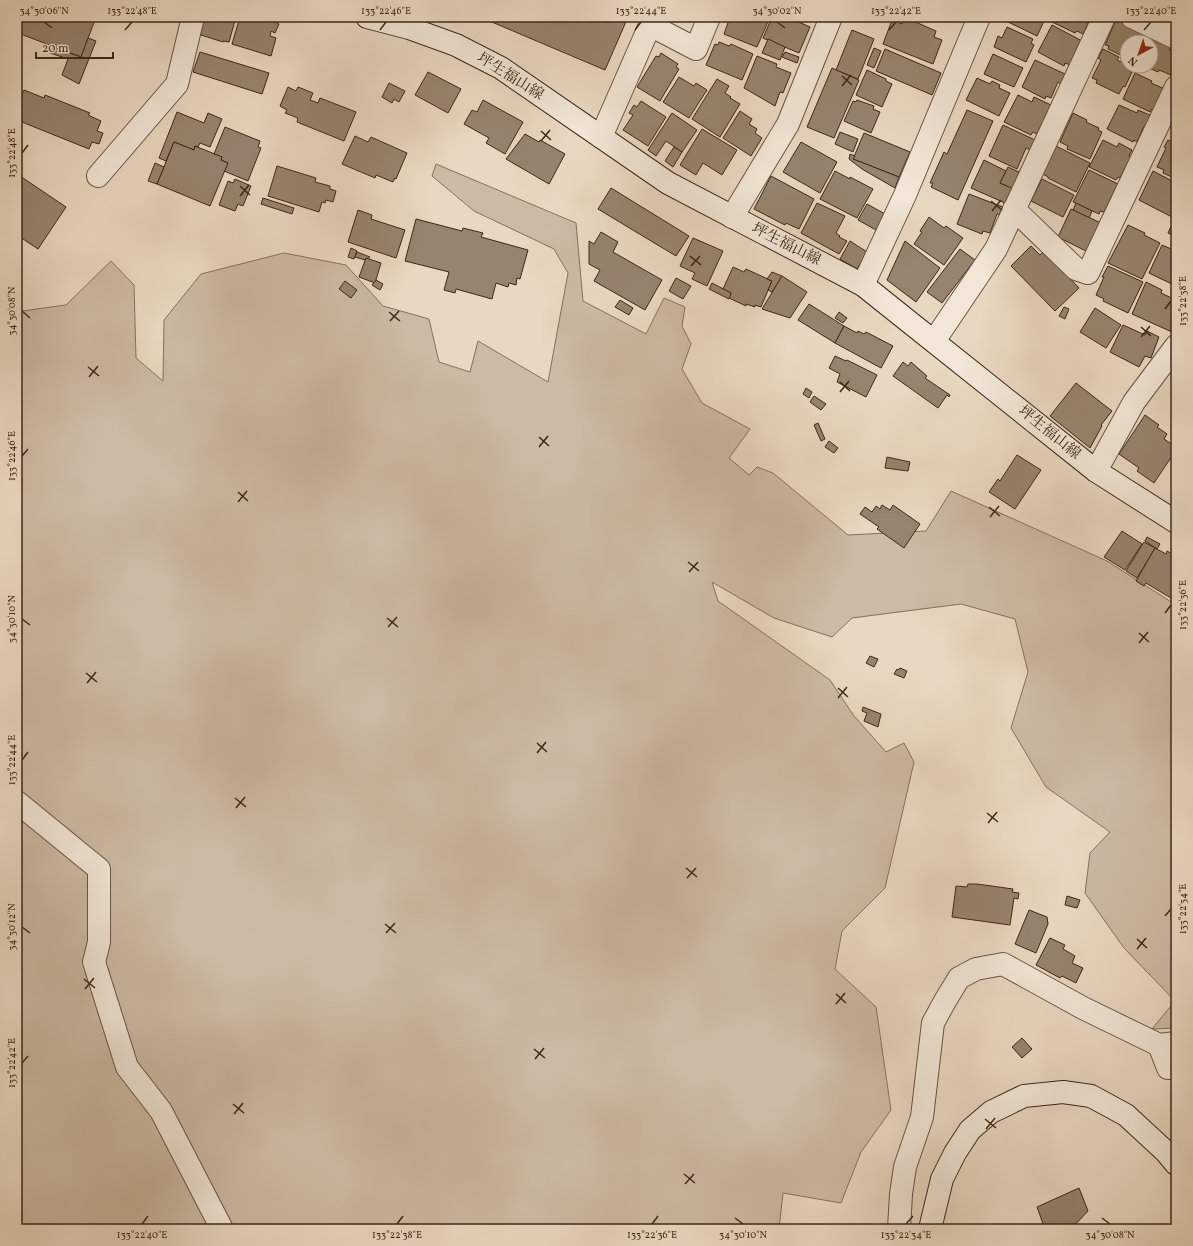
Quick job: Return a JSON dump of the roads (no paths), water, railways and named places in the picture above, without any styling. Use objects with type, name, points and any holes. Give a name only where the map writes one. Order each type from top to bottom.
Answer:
[{"type":"street","points":[[98,176],[177,84],[193,17]]},
{"type":"street","name":"坪生福山線","points":[[367,17],[409,28],[456,44],[501,68],[668,184],[863,285],[1096,471],[1176,522]]},
{"type":"street","points":[[601,137],[650,25],[696,49],[710,17]]},
{"type":"street","points":[[732,217],[788,124],[831,17]]},
{"type":"street","points":[[863,285],[905,195],[979,17]]},
{"type":"street","points":[[934,341],[996,249],[1104,17]]},
{"type":"street","points":[[1132,17],[1176,38]]},
{"type":"street","points":[[1014,209],[1076,268],[1088,273],[1176,87]]},
{"type":"street","points":[[1096,471],[1134,402],[1176,346]]},
{"type":"street","points":[[17,802],[99,870],[99,942],[94,962],[127,1068],[161,1111],[222,1229]]},
{"type":"street","points":[[899,1229],[901,1194],[905,1167],[922,1117],[934,1023],[959,978],[976,969],[1003,964],[1083,1008],[1168,1044],[1168,1068],[1176,1068]]},
{"type":"street","points":[[930,1229],[942,1179],[970,1130],[991,1112],[1024,1096],[1064,1092],[1091,1096],[1126,1115],[1166,1152],[1176,1164]]}]
